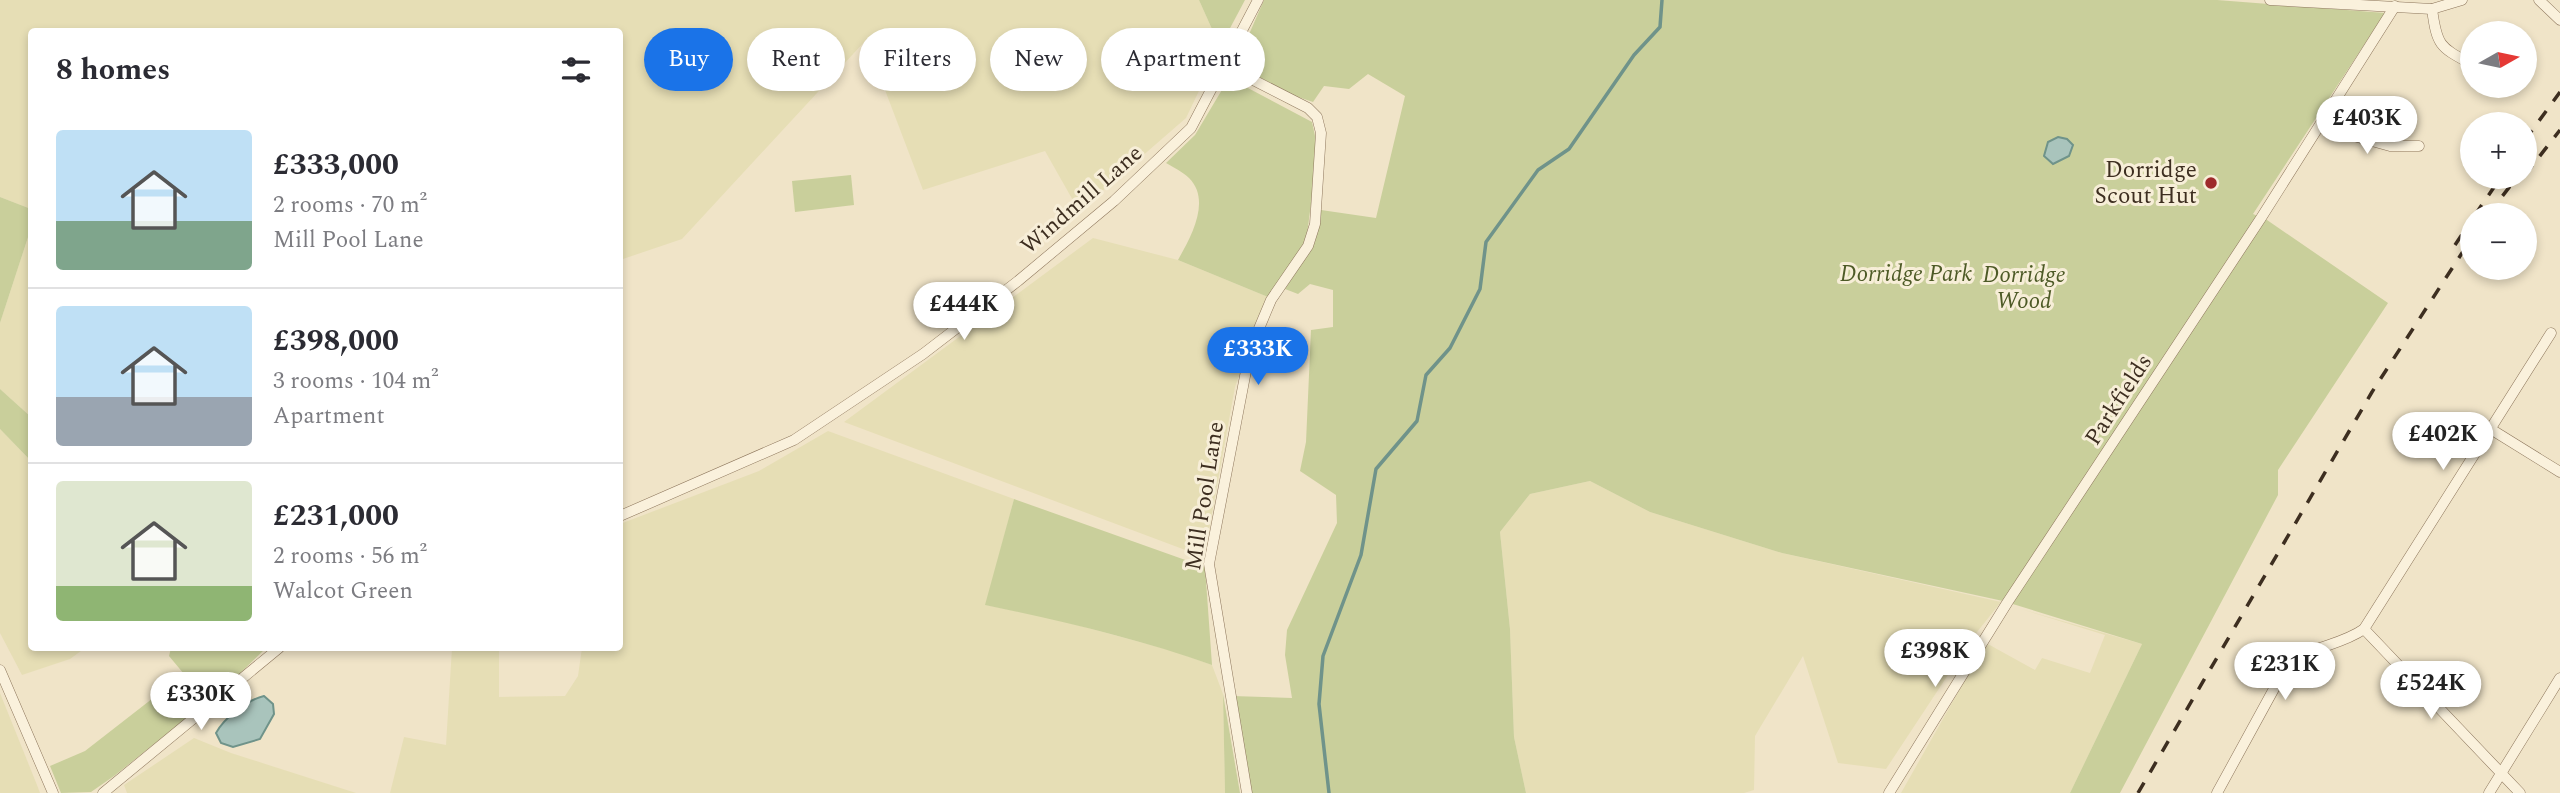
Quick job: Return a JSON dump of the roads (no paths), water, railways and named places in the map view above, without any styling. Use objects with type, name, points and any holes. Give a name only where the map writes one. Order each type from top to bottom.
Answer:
[{"type":"street","name":"Windmill Lane","points":[[1244,28],[1258,0]]},
{"type":"street","points":[[2270,0],[2432,9],[2462,0]]},
{"type":"street","points":[[2539,0],[2558,24]]},
{"type":"street","name":"Parkfields","points":[[1889,793],[2007,603],[2261,218],[2395,6]]},
{"type":"street","points":[[2432,9],[2436,38],[2441,48],[2460,58]]},
{"type":"street","name":"Mill Pool Lane","points":[[1247,793],[1209,564],[1250,350],[1271,300],[1308,246],[1315,224],[1321,133],[1317,117],[1308,108],[1265,86]]},
{"type":"street","name":"Windmill Lane","points":[[623,515],[794,440],[923,354],[1115,201],[1191,128],[1212,91]]},
{"type":"street","points":[[2320,127],[2390,146],[2419,146]]},
{"type":"street","points":[[2217,793],[2287,665],[2301,653],[2352,638],[2364,629],[2551,333]]},
{"type":"street","points":[[2489,428],[2560,472]]},
{"type":"street","points":[[2364,629],[2520,793]]},
{"type":"street","points":[[103,793],[275,651]]},
{"type":"street","points":[[0,670],[53,793]]},
{"type":"street","points":[[2489,793],[2560,678]]},
{"type":"water","points":[[2058,137],[2067,139],[2073,145],[2069,156],[2053,164],[2044,156],[2048,142]]},
{"type":"water","points":[[264,696],[273,704],[274,714],[260,739],[233,747],[221,743],[216,733],[225,721],[244,705]]},
{"type":"waterway","points":[[1329,793],[1319,704],[1323,656],[1361,555],[1376,469],[1417,421],[1426,375],[1450,348],[1480,289],[1486,242],[1538,170],[1569,149],[1634,55],[1660,27],[1662,0]]},
{"type":"railway","points":[[2537,124],[2560,92]]},
{"type":"railway","points":[[2537,160],[2560,130]]},
{"type":"railway","points":[[2483,203],[2493,189]]},
{"type":"railway","points":[[2497,203],[2508,189]]},
{"type":"railway","points":[[2455,245],[2460,238]]},
{"type":"railway","points":[[2138,793],[2372,392],[2460,256]]},
{"type":"place","name":"Dorridge Scout Hut","points":[[2211,183]]},
{"type":"park label","name":"Dorridge Park","points":[[1906,274]]},
{"type":"park label","name":"Dorridge Wood","points":[[2024,288]]}]
